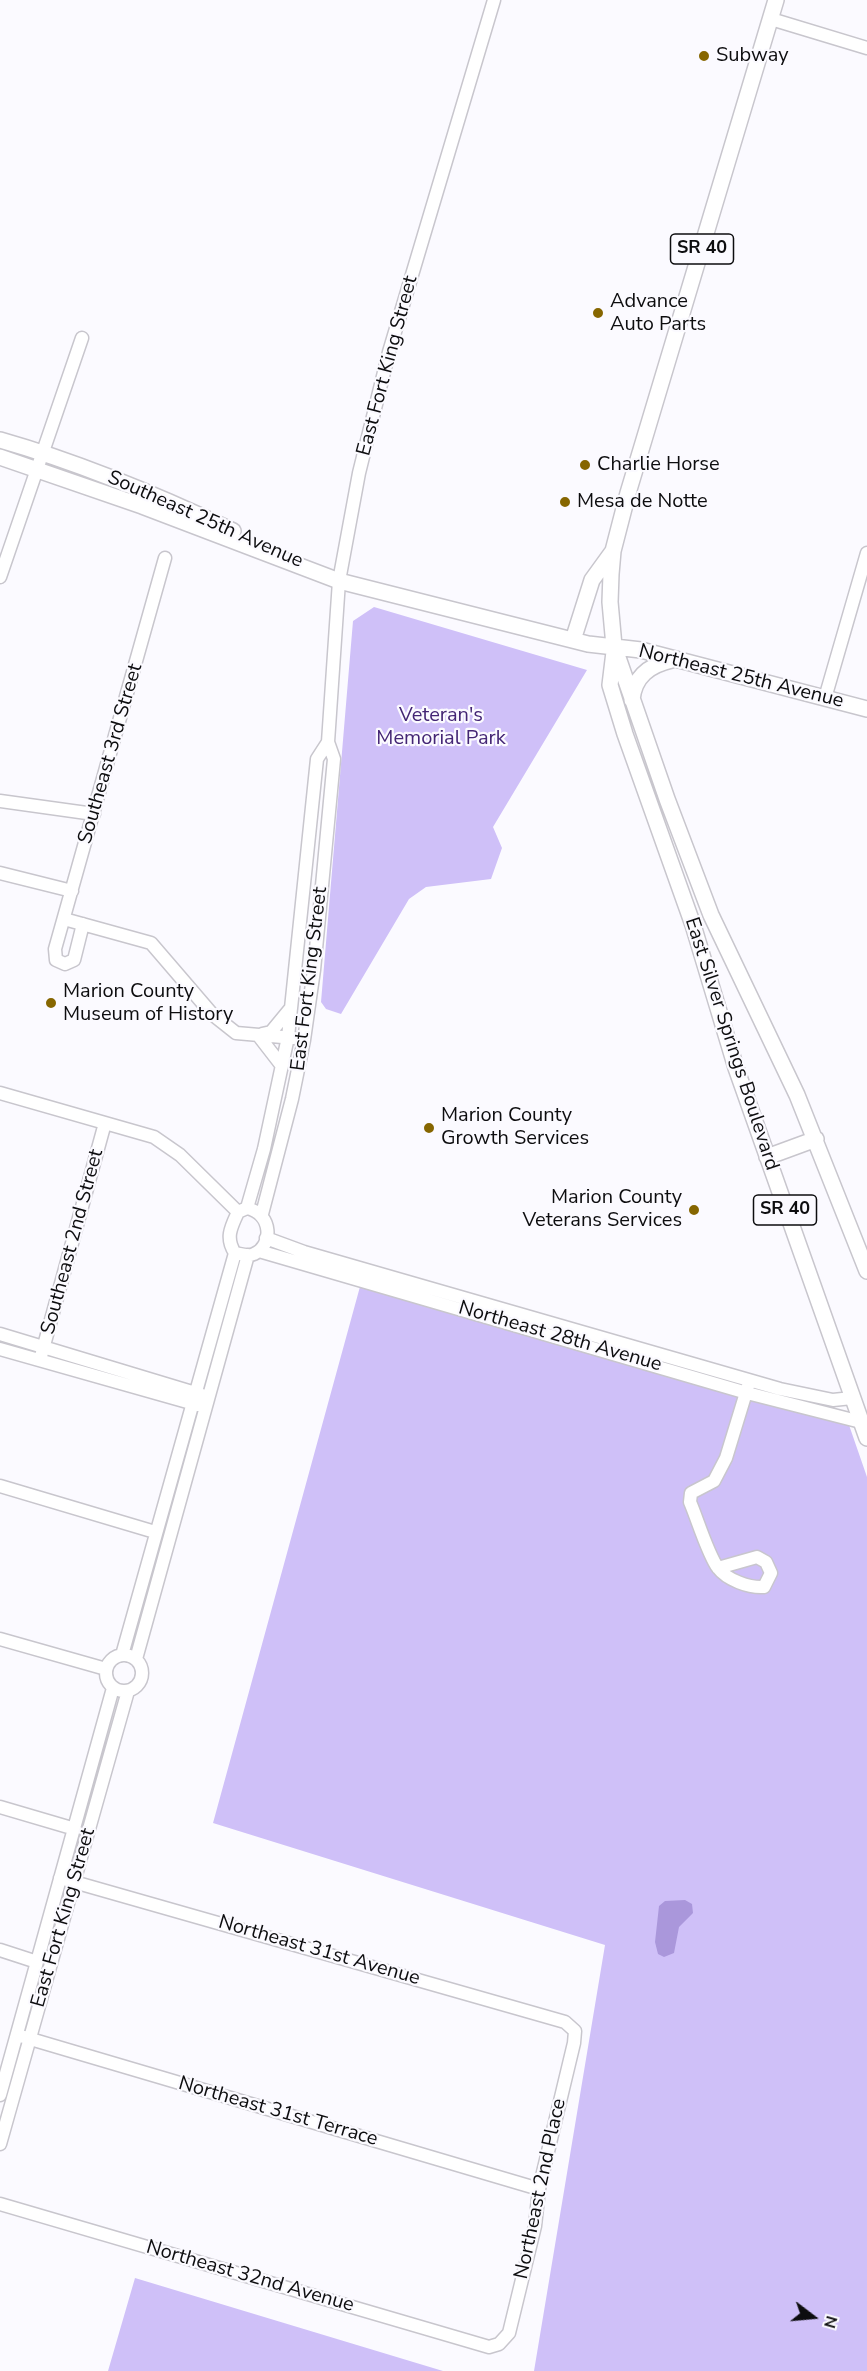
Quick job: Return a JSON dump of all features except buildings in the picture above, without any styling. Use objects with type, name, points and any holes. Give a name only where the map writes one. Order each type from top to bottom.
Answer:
[{"type":"main road","name":"East Silver Springs Boulevard","points":[[776,0],[613,551],[610,602],[614,646],[610,685],[693,925],[736,1068],[867,1438]]},
{"type":"main road","name":"Southeast 25th Avenue","points":[[0,440],[41,452],[148,491],[339,581]]},
{"type":"main road","name":"Southeast 25th Avenue","points":[[0,457],[36,467],[339,581],[573,640],[614,646]]},
{"type":"main road","points":[[573,640],[592,580],[613,551]]},
{"type":"main road","name":"East Silver Springs Boulevard","points":[[614,646],[711,915],[816,1139],[867,1271]]},
{"type":"main road","name":"Northeast 25th Avenue","points":[[614,646],[675,659],[867,709]]},
{"type":"main road","points":[[632,701],[633,690],[639,678],[650,667],[675,659]]},
{"type":"main road","points":[[767,1157],[816,1139]]},
{"type":"main road","points":[[852,1398],[867,1391]]},
{"type":"street","name":"East Fort King Street","points":[[262,1214],[292,1100],[304,1040],[314,970],[334,759],[328,742],[339,581],[359,473],[389,352],[494,0]]},
{"type":"street","points":[[771,19],[867,48]]},
{"type":"street","points":[[0,577],[82,338]]},
{"type":"street","points":[[825,698],[867,553]]},
{"type":"street","name":"Southeast 3rd Street","points":[[83,924],[74,960],[64,964],[56,960],[55,950],[165,558]]},
{"type":"street","name":"East Fort King Street","points":[[242,1210],[252,1190],[264,1149],[288,1037],[317,759],[328,742]]},
{"type":"street","points":[[0,801],[94,814]]},
{"type":"street","points":[[0,873],[72,891]]},
{"type":"street","points":[[64,919],[151,943],[212,1014],[236,1033],[304,1040]]},
{"type":"street","points":[[258,1035],[272,1032],[292,1003]]},
{"type":"street","points":[[258,1035],[282,1066]]},
{"type":"street","points":[[0,1093],[154,1137],[180,1155],[219,1194],[242,1210],[262,1214],[268,1227],[266,1238],[254,1253],[235,1253]]},
{"type":"street","name":"Southeast 2nd Street","points":[[40,1360],[105,1123]]},
{"type":"street","points":[[219,1194],[231,1197],[252,1190]]},
{"type":"street","points":[[122,1655],[235,1253],[230,1245],[229,1232],[242,1210]]},
{"type":"street","name":"Northeast 28th Avenue","points":[[266,1238],[304,1252],[861,1422]]},
{"type":"street","name":"East Fort King Street","points":[[0,2095],[24,2037],[74,1881],[128,1691],[133,1689],[142,1678],[140,1664],[136,1659],[208,1402],[254,1253]]},
{"type":"street","name":"Northeast 28th Avenue","points":[[254,1253],[748,1386],[833,1400],[852,1398]]},
{"type":"street","points":[[0,1334],[208,1402]]},
{"type":"street","points":[[0,1349],[193,1397]]},
{"type":"street","points":[[718,1568],[690,1502],[692,1493],[714,1481],[726,1458],[748,1386]]},
{"type":"street","points":[[0,1486],[155,1532]]},
{"type":"street","points":[[0,1639],[106,1669]]},
{"type":"street","points":[[128,1691],[113,1689],[108,1683],[106,1669],[114,1657],[122,1655],[136,1659]]},
{"type":"street","name":"East Fort King Street","points":[[0,2144],[24,2037],[37,1962],[113,1689]]},
{"type":"street","points":[[0,1807],[75,1829]]},
{"type":"street","name":"Northeast 31st Avenue","points":[[60,1878],[565,2022],[575,2031]]},
{"type":"street","points":[[0,1950],[37,1962]]},
{"type":"street","name":"Northeast 2nd Place","points":[[499,2344],[508,2333],[535,2226],[539,2189],[575,2031]]},
{"type":"street","name":"Northeast 31st Terrace","points":[[24,2037],[539,2189]]},
{"type":"street","name":"Northeast 32nd Avenue","points":[[0,2204],[489,2347],[499,2344]]},
{"type":"green space","name":"Veteran's Memorial Park","points":[[374,607],[587,670],[493,827],[502,848],[491,879],[426,887],[409,899],[341,1014],[326,1009],[321,1002],[353,621]]},
{"type":"green space","points":[[361,1283],[849,1425],[867,1477],[867,2371],[534,2371],[605,1945],[213,1823]]},
{"type":"green space","points":[[135,2278],[443,2371],[108,2371]]},
{"type":"shaded area","points":[[685,1900],[692,1904],[693,1913],[679,1927],[674,1953],[664,1957],[658,1954],[655,1942],[659,1906],[665,1901]]},
{"type":"place","name":"Subway","points":[[704,56]]},
{"type":"place","name":"Advance Auto Parts","points":[[598,313]]},
{"type":"place","name":"Charlie Horse","points":[[585,465]]},
{"type":"place","name":"Mesa de Notte","points":[[565,502]]},
{"type":"place","name":"Marion County Museum of History","points":[[51,1003]]},
{"type":"place","name":"Marion County Growth Services","points":[[429,1128]]},
{"type":"place","name":"Marion County Veterans Services","points":[[694,1210]]}]
